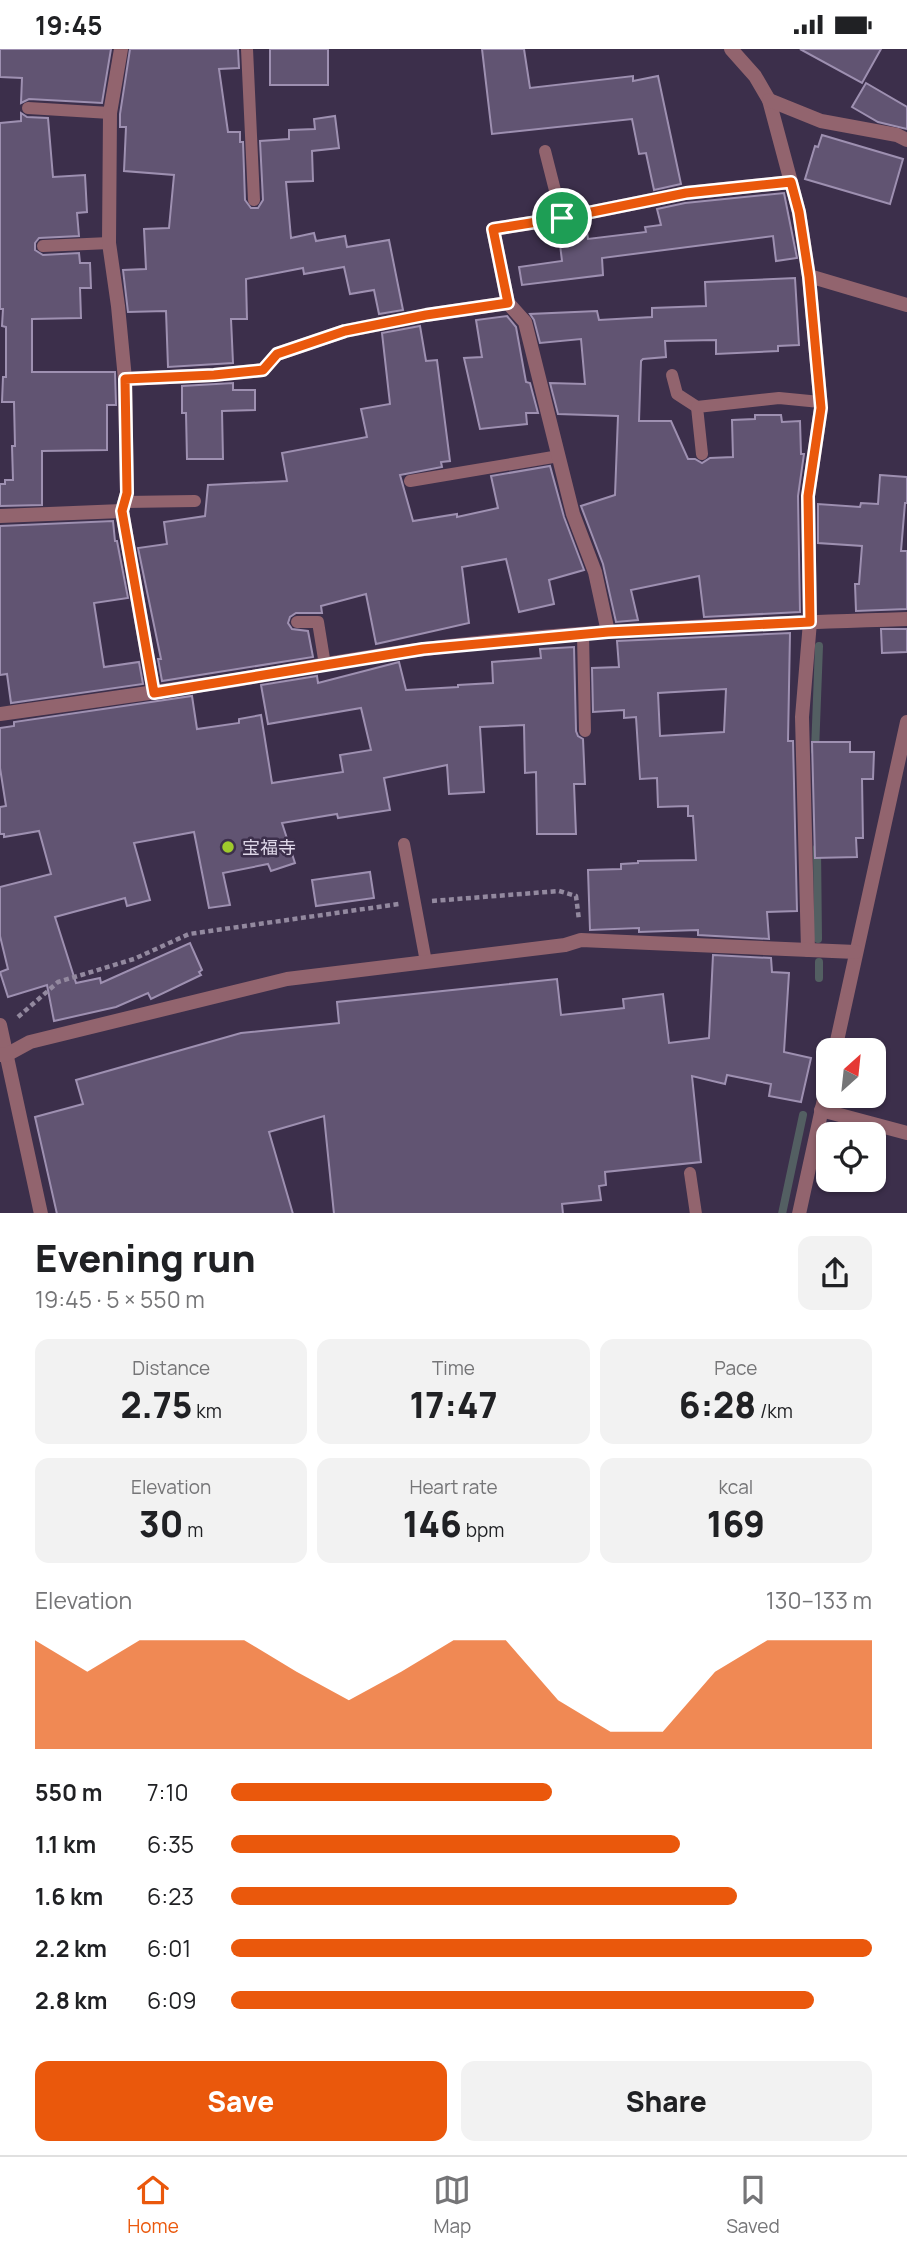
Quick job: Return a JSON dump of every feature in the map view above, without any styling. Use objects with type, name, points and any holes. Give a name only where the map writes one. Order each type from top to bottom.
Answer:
[{"type":"street","points":[[121,49],[110,113],[108,243],[118,306],[125,379],[127,493],[124,506],[154,693]]},
{"type":"street","points":[[731,49],[755,76],[769,100],[799,212],[809,277],[820,402],[808,496],[810,622],[802,717],[808,950]]},
{"type":"street","points":[[769,100],[821,121],[897,135],[907,140]]},
{"type":"street","points":[[608,632],[595,572],[573,515],[525,322],[508,303],[493,229],[686,193],[791,182]]},
{"type":"street","points":[[809,277],[907,305]]},
{"type":"street","points":[[125,379],[263,370],[277,354],[345,331],[508,303]]},
{"type":"street","points":[[0,516],[124,506]]},
{"type":"street","points":[[0,714],[154,693],[423,649],[608,632],[907,619]]},
{"type":"street","points":[[838,1038],[907,722]]},
{"type":"street","points":[[4,1055],[30,1042],[287,979],[565,945],[582,940],[856,952]]},
{"type":"street","points":[[1,1028],[4,1055],[41,1213]]},
{"type":"street","points":[[799,1213],[821,1110],[907,1133]]},
{"type":"lane","points":[[247,49],[254,200]]},
{"type":"lane","points":[[28,108],[110,113]]},
{"type":"lane","points":[[545,151],[562,218]]},
{"type":"lane","points":[[43,246],[108,243]]},
{"type":"lane","points":[[672,375],[677,394],[697,407],[779,397],[820,402]]},
{"type":"lane","points":[[697,407],[702,454]]},
{"type":"lane","points":[[410,481],[559,456]]},
{"type":"lane","points":[[124,506],[195,502]]},
{"type":"lane","points":[[297,622],[318,622],[325,665]]},
{"type":"lane","points":[[583,634],[584,730]]},
{"type":"lane","points":[[404,844],[426,962]]},
{"type":"lane","points":[[691,1173],[696,1213]]},
{"type":"path","points":[[1,1028],[58,982],[134,959],[189,934],[415,902],[559,891],[576,896],[582,940]]},
{"type":"building","points":[[0,49],[111,49],[102,103],[29,99],[21,103],[22,78],[0,77]]},
{"type":"building","points":[[130,49],[238,49],[239,68],[219,69],[228,132],[240,132],[240,142],[243,142],[245,200],[251,208],[258,208],[263,200],[260,141],[289,139],[289,130],[315,129],[314,119],[335,116],[339,148],[312,151],[313,181],[286,182],[291,238],[314,233],[316,241],[345,236],[347,247],[389,240],[403,310],[379,314],[374,290],[350,294],[344,267],[304,274],[303,268],[246,279],[247,319],[231,319],[233,363],[168,367],[166,311],[128,312],[123,270],[146,269],[144,229],[169,228],[174,175],[124,171],[126,127],[120,127],[120,114]]},
{"type":"building","points":[[270,49],[328,49],[328,85],[270,85]]},
{"type":"building","points":[[482,49],[524,49],[530,88],[633,76],[633,81],[658,76],[681,184],[654,190],[646,153],[639,154],[632,119],[492,134]]},
{"type":"building","points":[[800,49],[881,49],[862,83]]},
{"type":"building","points":[[866,83],[907,107],[907,129],[878,122],[852,107]]},
{"type":"building","points":[[21,113],[27,117],[48,118],[53,177],[85,175],[87,212],[77,213],[79,236],[39,238],[35,243],[35,250],[43,255],[79,253],[80,263],[90,263],[91,288],[80,288],[81,318],[32,319],[32,372],[115,372],[116,405],[107,405],[107,450],[42,451],[42,505],[0,506],[0,484],[5,484],[5,480],[13,480],[12,446],[15,446],[14,402],[2,402],[3,377],[6,377],[6,327],[2,326],[3,309],[0,309],[0,123],[21,121]]},
{"type":"building","points":[[822,135],[903,159],[890,204],[805,179],[815,146],[818,147]]},
{"type":"building","points":[[784,193],[797,258],[776,261],[773,236],[602,258],[603,275],[522,285],[519,267],[562,261],[558,228],[586,225],[588,239],[646,232],[645,227],[661,225],[657,209],[685,203]]},
{"type":"building","points":[[795,278],[799,345],[778,346],[778,351],[716,354],[716,340],[665,341],[666,357],[641,361],[639,421],[671,421],[688,459],[702,463],[710,458],[733,457],[732,420],[755,419],[755,415],[781,415],[782,422],[800,421],[801,454],[804,454],[798,496],[800,612],[704,617],[699,576],[631,590],[638,620],[616,622],[603,564],[581,506],[615,495],[618,416],[558,414],[550,383],[585,384],[581,339],[540,343],[530,314],[597,311],[599,320],[652,317],[652,308],[706,306],[705,282]]},
{"type":"building","points":[[507,316],[516,327],[526,382],[530,383],[538,413],[526,413],[527,424],[480,429],[464,358],[482,357],[476,320]]},
{"type":"building","points":[[420,326],[426,361],[437,360],[450,461],[441,462],[442,467],[400,475],[413,521],[457,514],[457,517],[498,508],[491,476],[550,466],[564,517],[584,570],[549,580],[554,604],[519,612],[506,559],[462,567],[469,623],[376,644],[366,594],[321,606],[322,613],[296,613],[290,617],[288,623],[292,629],[308,631],[313,657],[162,681],[158,659],[161,659],[138,548],[167,544],[164,522],[205,516],[208,485],[287,481],[282,453],[367,437],[361,409],[390,404],[382,333]]},
{"type":"building","points":[[233,383],[233,390],[255,390],[255,410],[222,411],[223,459],[187,459],[186,413],[182,413],[182,386]]},
{"type":"building","points":[[880,475],[907,477],[907,503],[901,551],[907,551],[907,609],[856,611],[855,584],[859,584],[862,546],[818,543],[818,504],[860,507],[861,503],[878,504]]},
{"type":"building","points":[[113,521],[128,598],[94,603],[104,667],[139,662],[143,684],[11,703],[7,674],[0,675],[0,526]]},
{"type":"building","points":[[881,629],[907,629],[907,652],[882,653]]},
{"type":"building","points":[[790,633],[788,741],[793,741],[797,911],[767,912],[769,939],[698,935],[698,930],[590,930],[588,870],[621,869],[621,864],[638,861],[696,860],[693,816],[688,816],[688,806],[658,807],[657,778],[640,779],[636,717],[624,718],[624,710],[593,712],[592,668],[619,667],[617,641]],"holes":[[[726,689],[724,732],[660,736],[658,693]]]},
{"type":"building","points":[[574,647],[576,731],[583,739],[585,784],[574,784],[576,834],[537,834],[536,772],[525,773],[524,725],[480,727],[484,792],[449,794],[447,765],[384,778],[390,810],[338,818],[337,814],[282,823],[295,863],[271,871],[268,864],[223,873],[230,905],[209,908],[194,832],[134,843],[150,900],[127,906],[125,898],[55,917],[76,983],[100,978],[101,983],[190,943],[202,970],[199,972],[201,975],[151,999],[148,993],[116,1007],[54,1021],[47,985],[8,997],[0,972],[8,969],[0,936],[0,887],[51,874],[39,831],[4,837],[4,834],[0,834],[0,807],[6,806],[0,768],[0,728],[14,726],[14,722],[192,696],[197,729],[239,723],[239,719],[261,715],[272,783],[343,772],[340,755],[371,750],[361,708],[268,724],[261,685],[317,676],[318,683],[399,662],[406,690],[493,683],[492,662],[541,658],[540,649]]},
{"type":"building","points":[[812,742],[850,742],[850,752],[874,752],[873,779],[862,779],[863,838],[856,838],[857,857],[815,858]]},
{"type":"building","points":[[370,872],[374,898],[316,906],[312,880]]},
{"type":"building","points":[[713,955],[771,958],[772,972],[789,973],[784,1052],[811,1058],[801,1102],[769,1096],[771,1084],[727,1075],[725,1084],[692,1076],[701,1162],[605,1172],[606,1185],[599,1186],[601,1200],[562,1204],[563,1213],[334,1213],[324,1116],[269,1132],[293,1213],[57,1213],[35,1117],[83,1104],[76,1080],[241,1033],[339,1023],[337,1002],[557,979],[561,1015],[624,1008],[623,999],[663,994],[669,1043],[709,1038]]},
{"type":"waterway","points":[[815,751],[819,646]]},
{"type":"waterway","points":[[817,848],[818,939]]},
{"type":"waterway","points":[[819,962],[819,978]]},
{"type":"waterway","points":[[782,1213],[803,1115]]},
{"type":"place","name":"宝福寺","points":[[228,847]]},
{"type":"route","points":[[791,182],[799,212],[809,277],[821,408],[808,496],[810,622],[608,632],[423,649],[154,693],[122,511],[127,493],[125,379],[263,370],[277,354],[345,331],[508,303],[493,229],[562,218],[686,193],[791,182]]}]
